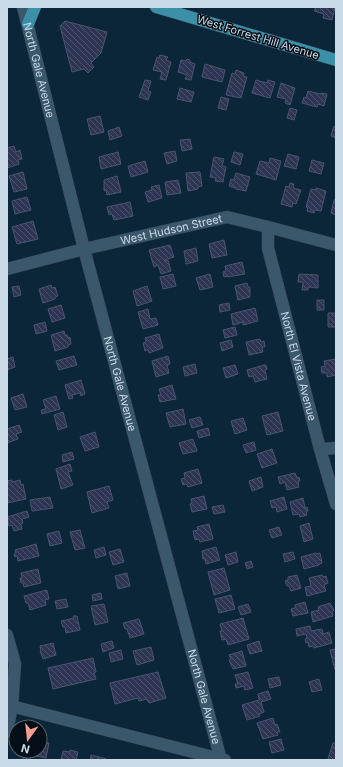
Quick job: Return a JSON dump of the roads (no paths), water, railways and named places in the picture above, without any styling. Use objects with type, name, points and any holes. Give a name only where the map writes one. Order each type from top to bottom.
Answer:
[{"type":"main road","points":[[28,24],[35,7]]},
{"type":"main road","name":"West Forrest Hill Avenue","points":[[156,7],[175,9],[336,60]]},
{"type":"street","name":"North Gale Avenue","points":[[23,7],[84,249],[222,760]]},
{"type":"street","name":"West Hudson Street","points":[[7,269],[84,249],[227,217],[268,226],[336,245]]},
{"type":"street","name":"North El Vista Avenue","points":[[268,226],[268,248],[320,449],[336,504]]},
{"type":"street","points":[[320,449],[336,448]]},
{"type":"street","points":[[7,635],[15,664],[7,732]]},
{"type":"street","points":[[9,706],[222,760]]}]
